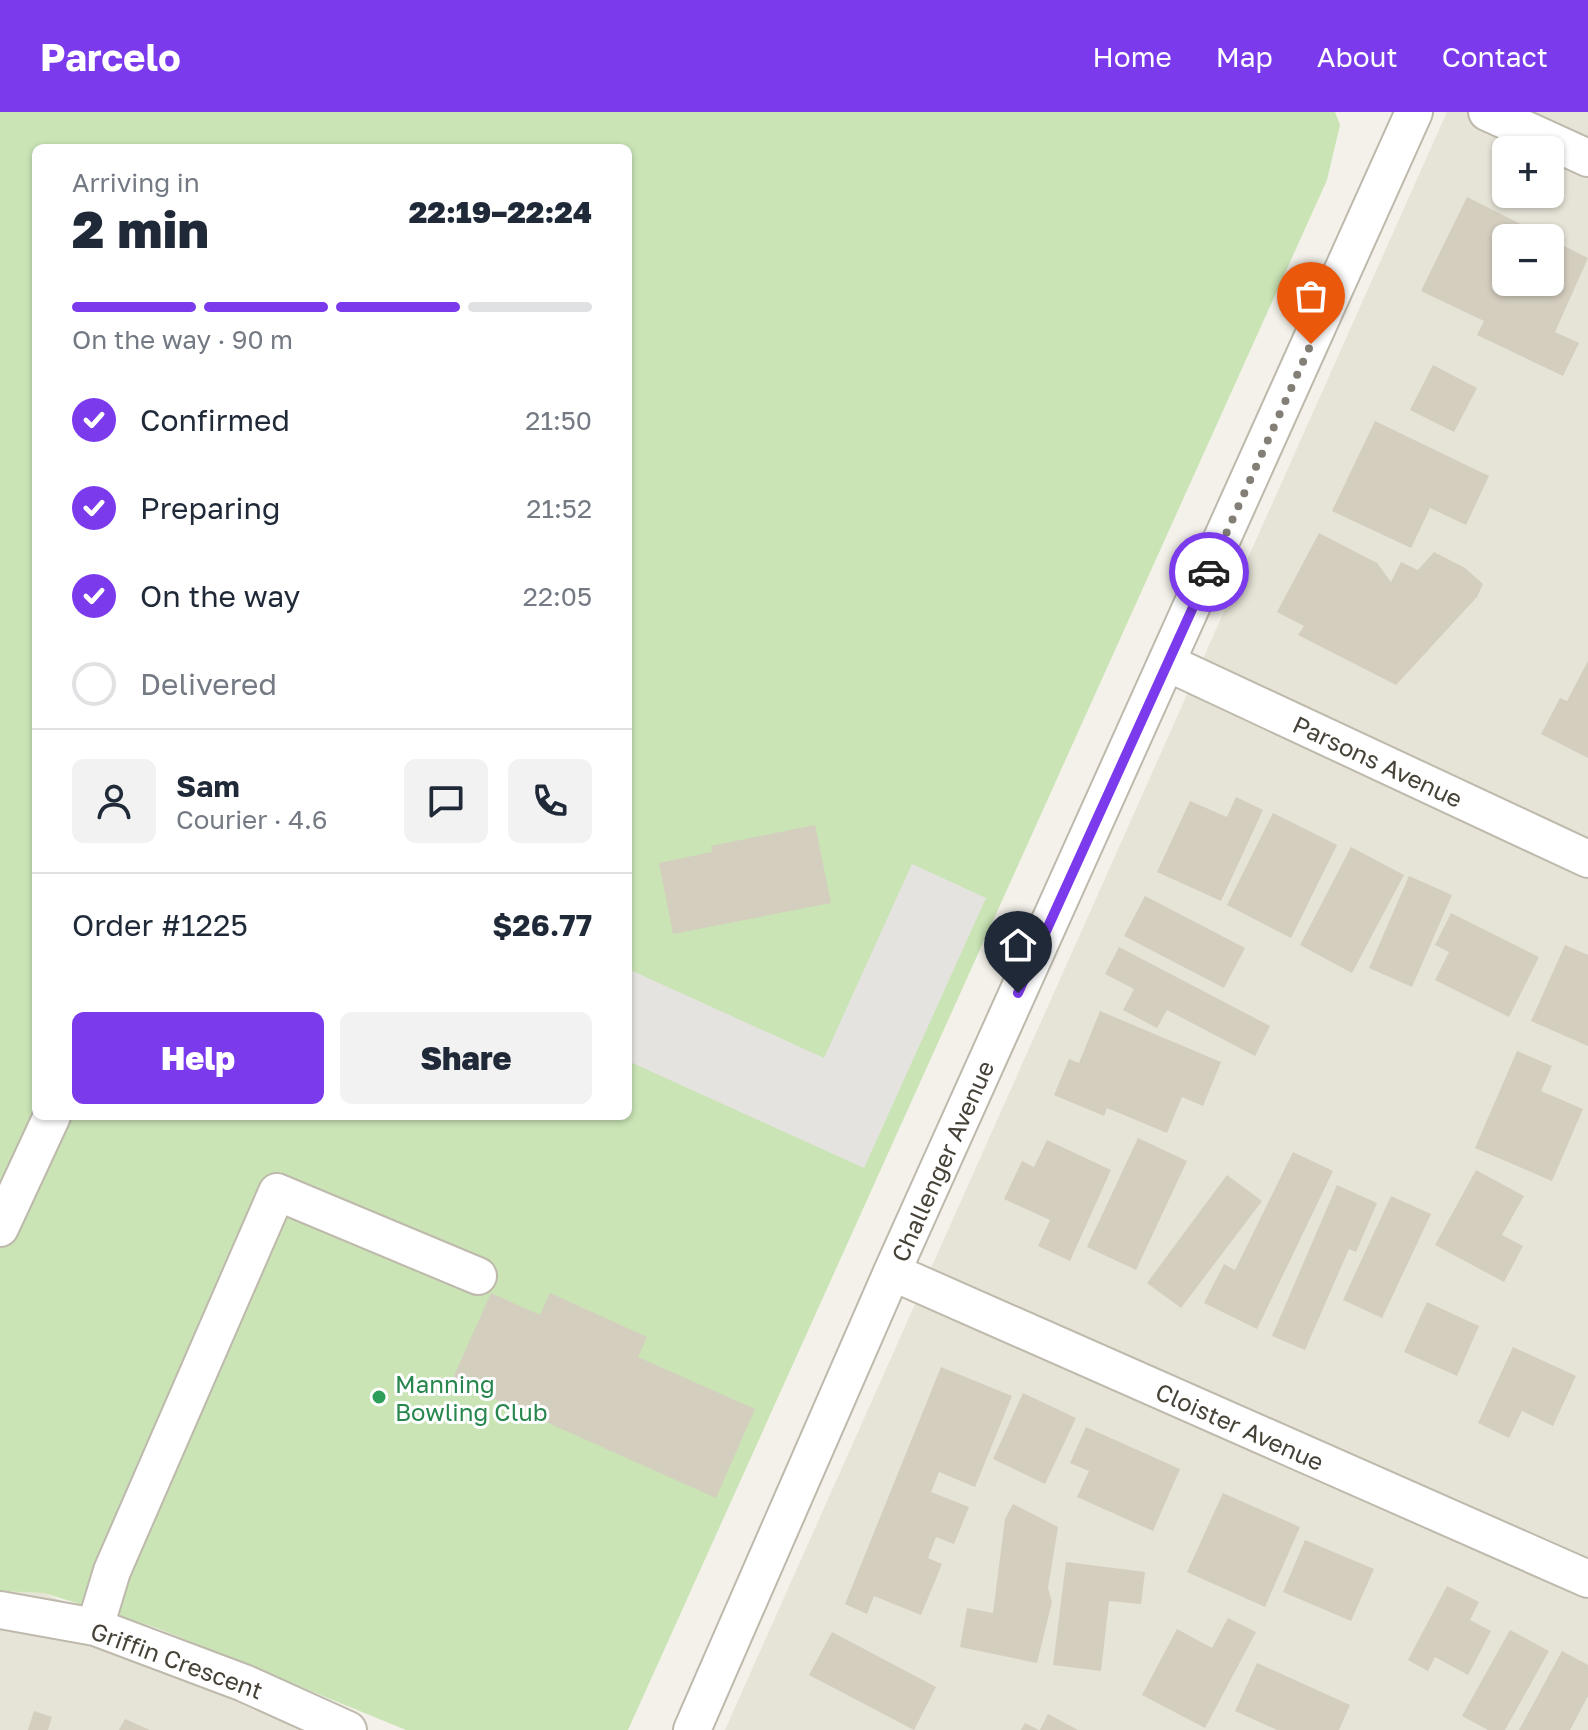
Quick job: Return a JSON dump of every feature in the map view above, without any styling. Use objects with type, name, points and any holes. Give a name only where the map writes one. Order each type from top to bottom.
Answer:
[{"type":"street","name":"Challenger Avenue","points":[[692,1730],[892,1272],[1414,112]]},
{"type":"street","points":[[1487,112],[1588,158]]},
{"type":"street","name":"Parsons Avenue","points":[[1168,663],[1588,859]]},
{"type":"street","points":[[0,1228],[50,1120]]},
{"type":"street","points":[[95,1627],[112,1571],[277,1192],[478,1276]]},
{"type":"street","name":"Cloister Avenue","points":[[892,1272],[1588,1579]]},
{"type":"street","name":"Griffin Crescent","points":[[0,1610],[95,1627],[244,1683],[348,1730]]},
{"type":"shaded area","points":[[1447,112],[1588,112],[1588,1730],[725,1730]]},
{"type":"shaded area","points":[[912,864],[986,898],[864,1168],[632,1063],[632,971],[824,1058]]},
{"type":"shaded area","points":[[0,1591],[44,1593],[343,1730],[0,1730]]},
{"type":"green space","points":[[0,112],[1335,112],[1340,125],[1327,180],[628,1730],[406,1730],[157,1628],[44,1593],[0,1591]]},
{"type":"building","points":[[1467,197],[1520,224],[1492,224],[1492,296],[1564,296],[1564,246],[1588,258],[1555,332],[1579,343],[1563,376],[1477,335],[1484,321],[1421,291]]},
{"type":"building","points":[[1433,365],[1477,388],[1454,432],[1410,410]]},
{"type":"building","points":[[1375,421],[1489,476],[1466,525],[1430,508],[1411,548],[1332,511]]},
{"type":"building","points":[[1319,533],[1377,563],[1391,582],[1401,562],[1418,570],[1434,552],[1465,568],[1483,584],[1477,597],[1396,685],[1298,635],[1304,626],[1277,612]]},
{"type":"building","points":[[1588,661],[1588,758],[1541,734],[1560,698],[1567,701]]},
{"type":"building","points":[[1236,797],[1263,810],[1221,901],[1157,872],[1190,801],[1227,817]]},
{"type":"building","points":[[1273,813],[1337,845],[1291,938],[1227,905]]},
{"type":"building","points":[[815,825],[831,903],[673,934],[659,863],[712,852],[711,846]]},
{"type":"building","points":[[1351,847],[1404,875],[1352,973],[1300,945]]},
{"type":"building","points":[[1409,876],[1452,895],[1412,987],[1369,968]]},
{"type":"building","points":[[1145,896],[1245,948],[1224,988],[1124,936]]},
{"type":"building","points":[[1451,913],[1539,957],[1509,1017],[1435,980],[1449,952],[1435,945]]},
{"type":"building","points":[[1565,945],[1588,955],[1588,1046],[1531,1021]]},
{"type":"building","points":[[1119,947],[1270,1026],[1255,1056],[1167,1010],[1157,1028],[1123,1010],[1134,989],[1105,974]]},
{"type":"building","points":[[1100,1011],[1221,1062],[1203,1106],[1182,1097],[1167,1133],[1107,1108],[1104,1116],[1054,1095],[1069,1059],[1079,1063]]},
{"type":"building","points":[[1517,1051],[1552,1066],[1541,1091],[1583,1109],[1552,1181],[1475,1148]]},
{"type":"building","points":[[1138,1138],[1187,1161],[1136,1270],[1087,1247]]},
{"type":"building","points":[[1047,1140],[1111,1170],[1070,1261],[1038,1246],[1050,1220],[1004,1199],[1022,1161],[1034,1167]]},
{"type":"building","points":[[1293,1152],[1333,1171],[1257,1329],[1204,1303],[1224,1264],[1235,1270]]},
{"type":"building","points":[[1476,1170],[1524,1196],[1502,1235],[1523,1246],[1504,1282],[1435,1245]]},
{"type":"building","points":[[1227,1175],[1262,1201],[1181,1308],[1147,1283]]},
{"type":"building","points":[[1337,1185],[1377,1203],[1356,1252],[1349,1249],[1305,1350],[1272,1336]]},
{"type":"building","points":[[1391,1196],[1431,1214],[1382,1318],[1343,1300]]},
{"type":"building","points":[[491,1293],[540,1315],[550,1293],[647,1337],[638,1357],[755,1409],[716,1498],[452,1380]]},
{"type":"building","points":[[1427,1302],[1479,1326],[1457,1376],[1404,1352]]},
{"type":"building","points":[[1513,1347],[1576,1376],[1553,1426],[1522,1411],[1509,1438],[1478,1423]]},
{"type":"building","points":[[941,1367],[1012,1396],[975,1487],[939,1472],[931,1492],[969,1507],[954,1544],[936,1537],[928,1558],[942,1564],[921,1615],[874,1596],[867,1614],[845,1604]]},
{"type":"building","points":[[1023,1393],[1076,1418],[1045,1484],[993,1459]]},
{"type":"building","points":[[1086,1427],[1180,1469],[1153,1531],[1077,1497],[1089,1471],[1070,1463]]},
{"type":"building","points":[[1223,1493],[1300,1527],[1265,1607],[1187,1572]]},
{"type":"building","points":[[1013,1504],[1058,1527],[1048,1588],[1052,1602],[1037,1663],[960,1647],[967,1608],[993,1613],[1005,1519]]},
{"type":"building","points":[[1305,1540],[1374,1569],[1351,1621],[1283,1592]]},
{"type":"building","points":[[1066,1562],[1145,1572],[1141,1604],[1109,1601],[1101,1671],[1053,1665]]},
{"type":"building","points":[[1447,1586],[1479,1602],[1470,1620],[1491,1631],[1468,1675],[1435,1657],[1428,1671],[1408,1660]]},
{"type":"building","points":[[1228,1618],[1256,1632],[1205,1728],[1142,1695],[1177,1629],[1212,1648]]},
{"type":"building","points":[[1510,1630],[1549,1651],[1505,1730],[1488,1730],[1462,1716]]},
{"type":"building","points":[[832,1632],[936,1687],[914,1730],[809,1675]]},
{"type":"building","points":[[1562,1651],[1588,1665],[1588,1696],[1570,1730],[1519,1730]]},
{"type":"building","points":[[1257,1663],[1350,1705],[1339,1730],[1277,1730],[1235,1711]]},
{"type":"building","points":[[34,1711],[52,1717],[48,1730],[28,1730]]},
{"type":"building","points":[[1048,1714],[1078,1730],[1040,1730]]},
{"type":"building","points":[[125,1719],[150,1730],[119,1730]]},
{"type":"building","points":[[1025,1723],[1039,1730],[1021,1730]]},
{"type":"way so far","points":[[1209,572],[1311,344]]},
{"type":"place","name":"Manning Bowling Club","points":[[379,1397]]},
{"type":"route","points":[[1018,993],[1209,572]]}]
